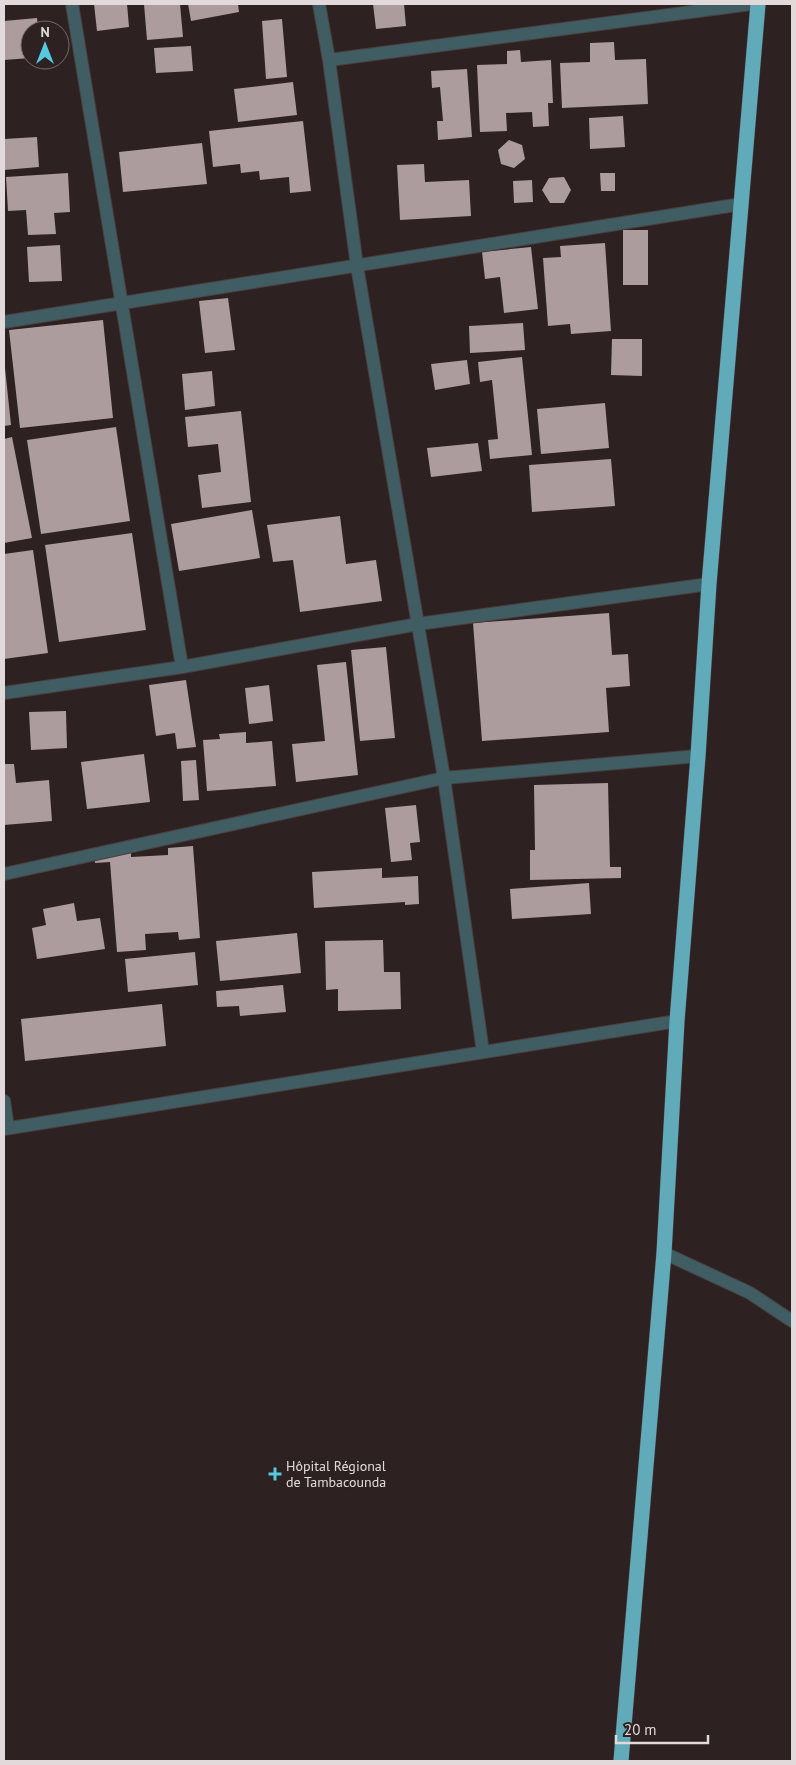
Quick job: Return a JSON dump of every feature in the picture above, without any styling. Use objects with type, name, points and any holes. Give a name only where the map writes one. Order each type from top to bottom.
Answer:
[{"type":"highway","points":[[621,1761],[664,1253],[677,1021],[698,756],[709,584],[758,4]]},
{"type":"street","points":[[72,4],[120,304],[182,667]]},
{"type":"street","points":[[319,4],[329,60],[357,266],[444,778],[483,1052]]},
{"type":"street","points":[[329,60],[751,4]]},
{"type":"street","points":[[4,322],[741,204]]},
{"type":"street","points":[[4,693],[182,667],[418,624],[709,584]]},
{"type":"street","points":[[4,874],[444,778],[698,756]]},
{"type":"street","points":[[4,1102],[6,1128],[677,1021]]},
{"type":"street","points":[[664,1253],[750,1293],[792,1321]]},
{"type":"building","points":[[94,4],[127,4],[129,27],[97,31]]},
{"type":"building","points":[[144,4],[180,4],[183,37],[147,40]]},
{"type":"building","points":[[188,4],[238,4],[239,12],[191,21]]},
{"type":"building","points":[[373,4],[404,4],[406,26],[376,29]]},
{"type":"building","points":[[37,18],[37,20],[20,20],[20,59],[4,60],[4,21]]},
{"type":"building","points":[[282,19],[287,77],[266,79],[262,21]]},
{"type":"building","points":[[614,42],[615,60],[646,59],[648,104],[562,108],[560,63],[590,62],[590,43]]},
{"type":"building","points":[[191,46],[193,71],[156,73],[154,48]]},
{"type":"building","points":[[520,50],[521,62],[551,60],[553,103],[548,103],[549,126],[533,127],[532,112],[506,113],[507,131],[480,132],[477,65],[507,64],[507,51]]},
{"type":"building","points":[[467,69],[472,137],[438,140],[437,121],[443,121],[440,87],[432,88],[431,71]]},
{"type":"building","points":[[293,82],[297,115],[238,122],[234,89]]},
{"type":"building","points":[[623,116],[625,147],[590,149],[589,118]]},
{"type":"building","points":[[303,121],[311,191],[290,193],[289,177],[260,180],[259,171],[241,173],[240,164],[213,167],[209,131]]},
{"type":"building","points":[[37,137],[39,167],[4,170],[4,139]]},
{"type":"building","points":[[509,140],[522,145],[525,159],[514,168],[501,164],[498,150]]},
{"type":"building","points":[[202,143],[207,184],[123,192],[119,152]]},
{"type":"building","points":[[424,164],[425,182],[469,180],[471,216],[400,220],[397,165]]},
{"type":"building","points":[[68,173],[70,212],[54,213],[56,234],[28,235],[26,210],[8,211],[6,177]]},
{"type":"building","points":[[600,173],[615,173],[615,191],[601,191]]},
{"type":"building","points":[[564,177],[571,190],[564,203],[550,203],[542,190],[549,178]]},
{"type":"building","points":[[532,180],[533,202],[514,203],[513,181]]},
{"type":"building","points":[[623,230],[648,230],[648,285],[623,285]]},
{"type":"building","points":[[605,243],[611,331],[571,334],[570,324],[548,326],[543,258],[561,257],[560,246]]},
{"type":"building","points":[[60,245],[62,281],[29,282],[27,247]]},
{"type":"building","points":[[531,247],[538,309],[504,313],[500,277],[485,279],[482,252]]},
{"type":"building","points":[[228,298],[235,350],[205,353],[199,301]]},
{"type":"building","points":[[103,320],[113,418],[20,428],[9,330]]},
{"type":"building","points":[[523,323],[525,350],[470,353],[469,326]]},
{"type":"building","points":[[612,339],[642,339],[642,376],[611,375]]},
{"type":"building","points":[[522,357],[532,455],[490,459],[488,440],[498,439],[492,380],[480,382],[478,362]]},
{"type":"building","points":[[467,360],[470,384],[435,390],[431,364]]},
{"type":"building","points":[[4,368],[11,425],[4,426]]},
{"type":"building","points":[[212,371],[215,406],[185,410],[182,374]]},
{"type":"building","points":[[605,403],[609,448],[541,454],[537,409]]},
{"type":"building","points":[[241,411],[251,502],[202,508],[198,475],[221,472],[218,444],[188,447],[185,417]]},
{"type":"building","points":[[116,427],[130,521],[41,534],[27,440]]},
{"type":"building","points":[[12,437],[32,538],[4,543],[4,439]]},
{"type":"building","points":[[478,443],[482,471],[431,477],[427,448]]},
{"type":"building","points":[[611,459],[615,506],[532,512],[529,465]]},
{"type":"building","points":[[252,510],[260,558],[179,571],[171,524]]},
{"type":"building","points":[[340,516],[346,564],[376,560],[382,601],[300,612],[293,560],[273,562],[267,525]]},
{"type":"building","points":[[132,533],[146,630],[59,642],[45,545]]},
{"type":"building","points":[[33,550],[48,653],[4,659],[4,554]]},
{"type":"building","points":[[609,613],[612,655],[628,654],[630,686],[606,688],[609,732],[482,741],[473,623]]},
{"type":"building","points":[[386,647],[395,738],[360,741],[351,650]]},
{"type":"building","points":[[346,662],[358,775],[296,782],[292,744],[325,741],[317,665]]},
{"type":"building","points":[[186,680],[196,747],[177,749],[175,733],[156,736],[149,685]]},
{"type":"building","points":[[269,685],[273,721],[249,724],[245,688]]},
{"type":"building","points":[[66,711],[67,748],[31,750],[29,712]]},
{"type":"building","points":[[246,732],[246,743],[272,741],[276,786],[207,791],[203,740],[220,739],[219,734]]},
{"type":"building","points":[[144,754],[150,802],[87,809],[81,762]]},
{"type":"building","points":[[196,760],[199,800],[183,801],[181,761]]},
{"type":"building","points":[[4,764],[14,764],[16,783],[49,780],[52,821],[4,825]]},
{"type":"building","points":[[608,783],[610,867],[621,867],[621,878],[530,880],[530,850],[535,850],[534,785]]},
{"type":"building","points":[[416,805],[420,842],[410,843],[412,860],[391,862],[385,808]]},
{"type":"building","points":[[193,846],[200,938],[179,940],[178,932],[145,934],[146,950],[117,952],[110,862],[95,863],[94,850],[131,847],[131,857],[168,855],[168,848]]},
{"type":"building","points":[[382,868],[382,878],[418,876],[419,904],[405,905],[405,902],[314,908],[312,872]]},
{"type":"building","points":[[589,883],[591,914],[512,919],[510,889]]},
{"type":"building","points":[[74,903],[77,921],[100,918],[105,949],[37,959],[32,928],[46,925],[43,909]]},
{"type":"building","points":[[297,933],[301,973],[220,981],[216,941]]},
{"type":"building","points":[[383,940],[384,972],[400,972],[401,1009],[338,1011],[338,989],[326,990],[325,941]]},
{"type":"building","points":[[195,952],[198,985],[128,992],[125,959]]},
{"type":"building","points":[[283,985],[286,1012],[240,1016],[239,1006],[217,1007],[216,991]]},
{"type":"building","points":[[162,1004],[166,1046],[25,1061],[21,1019]]},
{"type":"place","name":"Hôpital Régional de Tambacounda","points":[[275,1474]]}]
